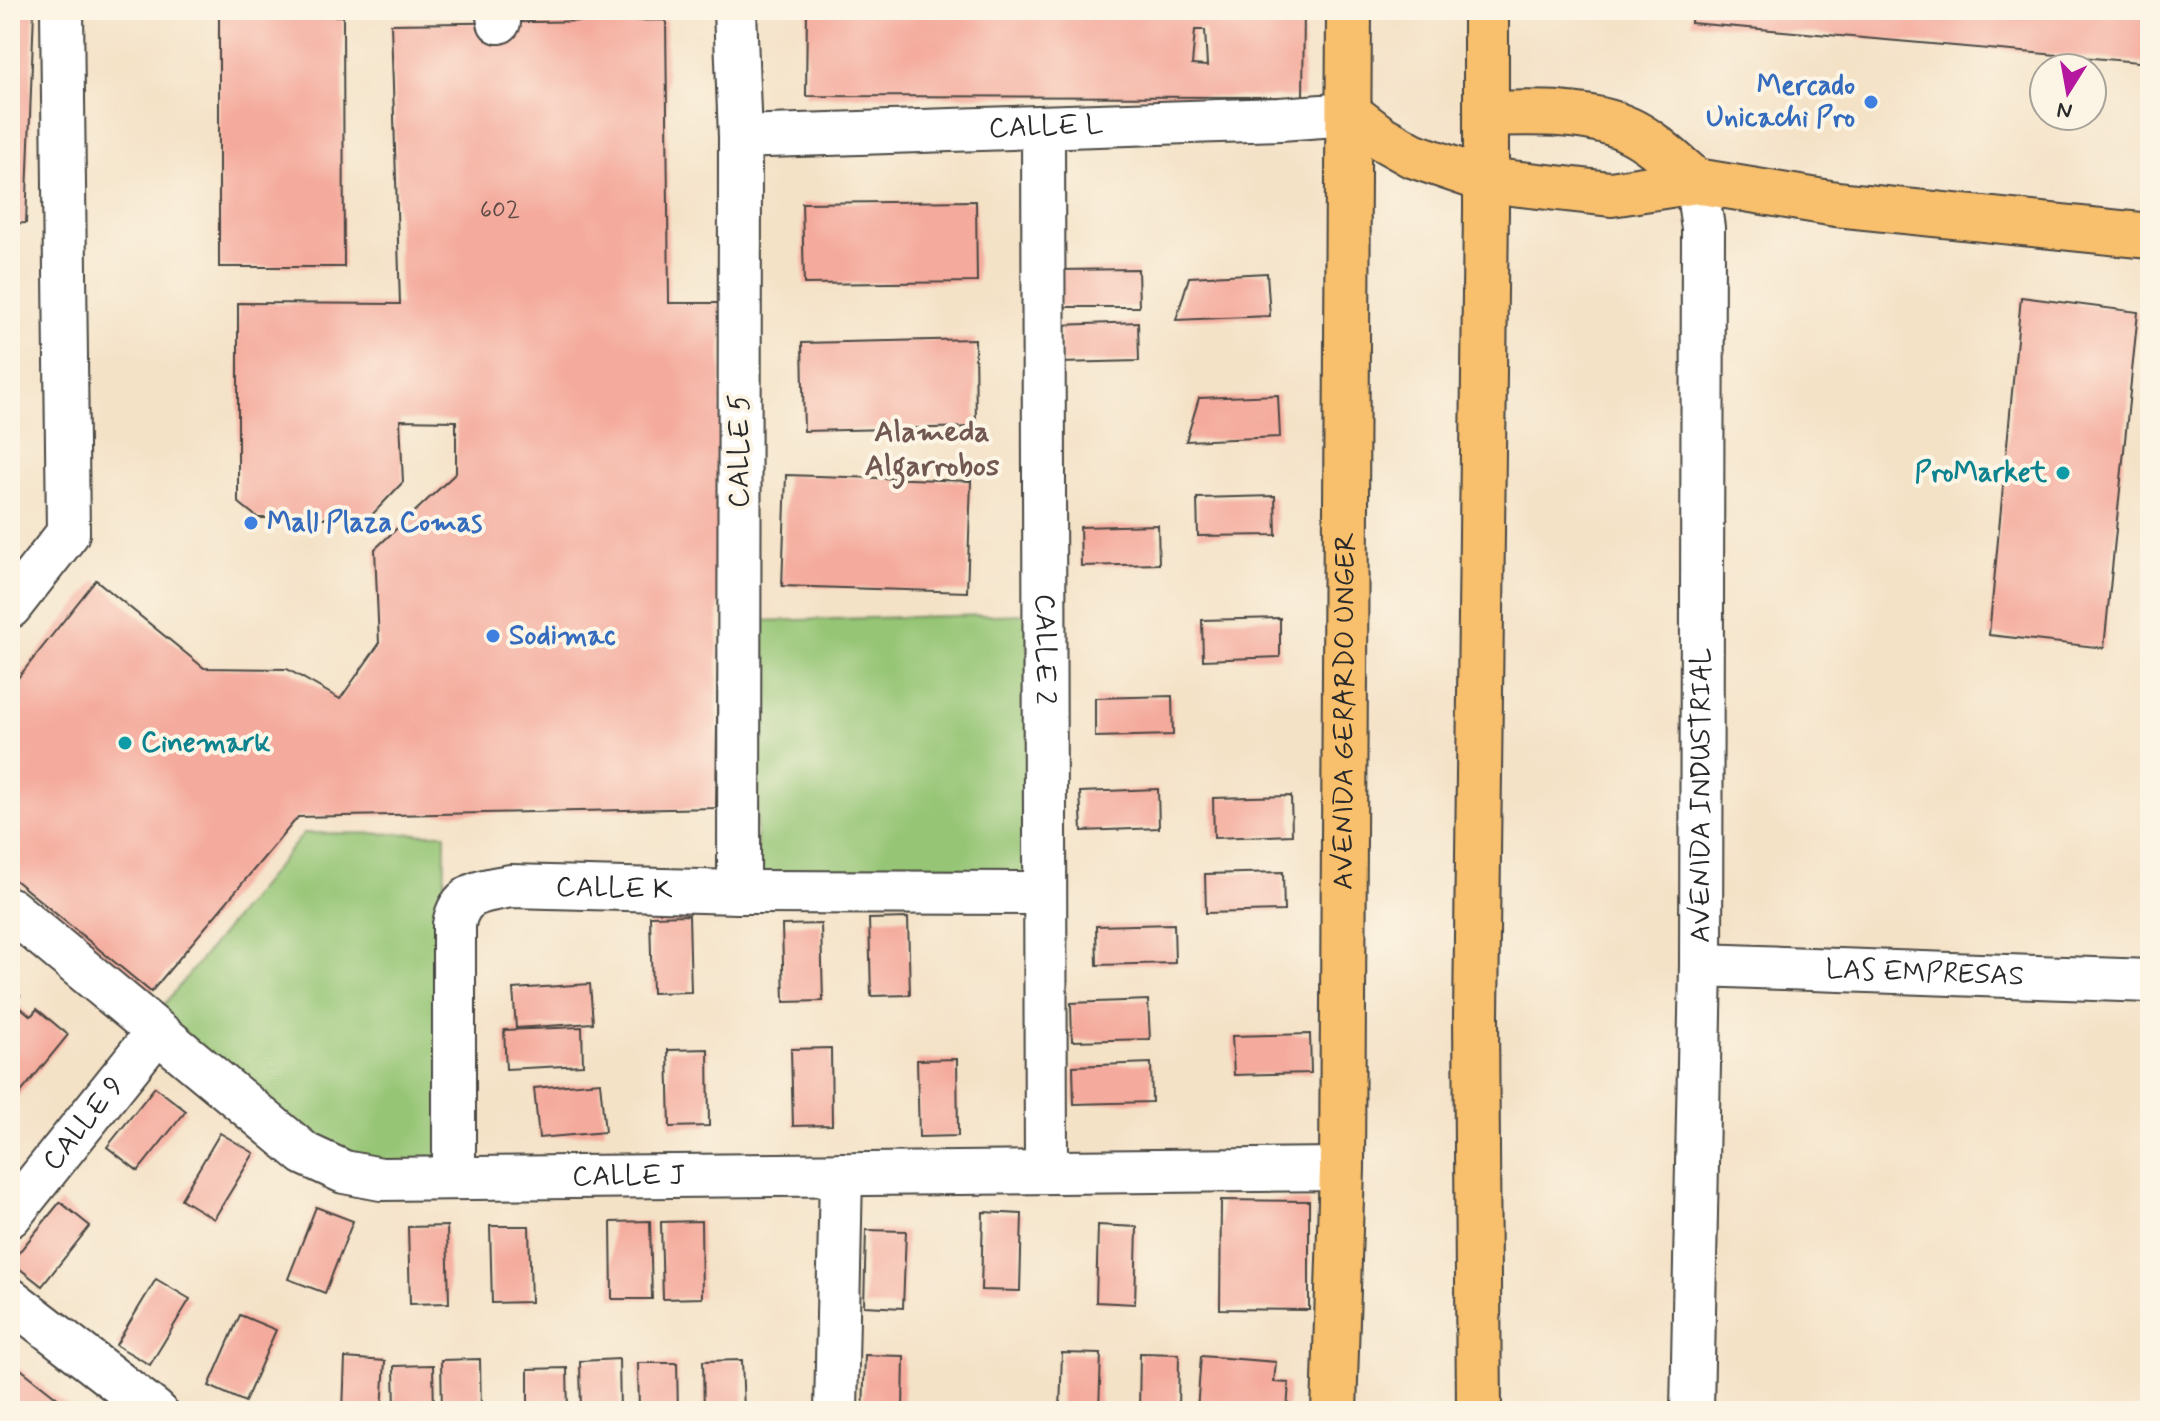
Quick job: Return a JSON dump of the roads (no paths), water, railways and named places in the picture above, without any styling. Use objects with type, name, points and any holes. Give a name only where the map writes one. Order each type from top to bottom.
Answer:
[{"type":"main road","name":"AVENIDA GERARDO UNGER","points":[[1334,1411],[1342,1169],[1349,10]]},
{"type":"main road","points":[[1479,1411],[1476,1016],[1499,181],[1486,114],[1486,10]]},
{"type":"main road","points":[[1486,114],[1532,113],[1605,121],[1629,129],[1696,181]]},
{"type":"main road","points":[[1350,114],[1380,137],[1412,155],[1499,181],[1611,194],[1696,181],[1836,204],[2150,236]]},
{"type":"street","points":[[10,607],[68,533],[62,10]]},
{"type":"street","name":"CALLE 5","points":[[735,10],[740,137],[739,892]]},
{"type":"street","name":"CALLE L","points":[[740,137],[1350,114]]},
{"type":"street","name":"CALLE 2","points":[[1043,127],[1046,1172]]},
{"type":"street","name":"AVENIDA INDUSTRIAL","points":[[1692,1411],[1701,965],[1703,228],[1696,181]]},
{"type":"street","name":"CALLE K","points":[[454,1178],[454,925],[457,910],[480,891],[511,886],[739,892],[1045,893]]},
{"type":"street","name":"CALLE J","points":[[10,909],[305,1154],[344,1172],[381,1179],[1342,1169]]},
{"type":"street","name":"LAS EMPRESAS","points":[[1701,965],[2150,981]]},
{"type":"street","name":"CALLE 9","points":[[10,1216],[156,1033]]},
{"type":"street","points":[[836,1411],[841,1174]]},
{"type":"street","points":[[10,1299],[155,1411]]},
{"type":"place","name":"Mercado Unicachi Pro","points":[[1871,102]]},
{"type":"place","name":"ProMarket","points":[[2063,473]]},
{"type":"place","name":"Mall Plaza Comas","points":[[251,523]]},
{"type":"place","name":"Sodimac","points":[[493,636]]},
{"type":"place","name":"Cinemark","points":[[125,743]]},
{"type":"district","name":"Alameda Algarrobos","points":[[932,449]]}]
